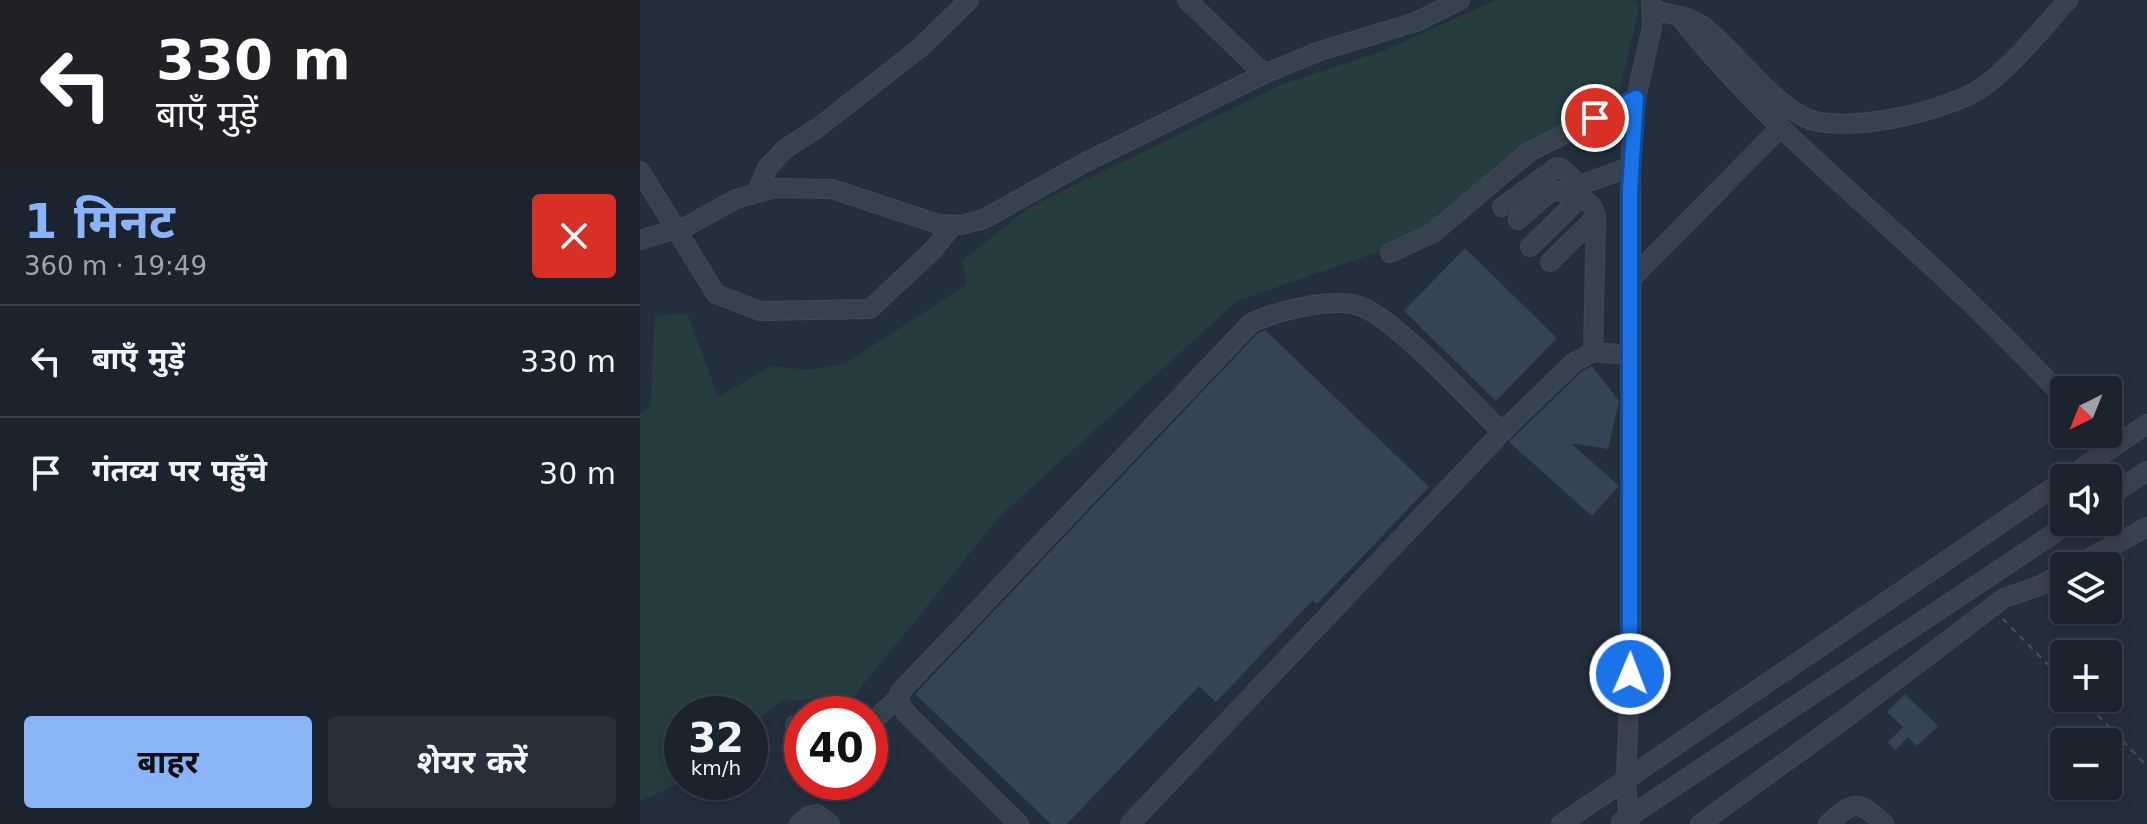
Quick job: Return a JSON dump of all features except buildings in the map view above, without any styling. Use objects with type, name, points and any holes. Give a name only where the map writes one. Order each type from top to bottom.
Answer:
[{"type":"street","points":[[757,192],[767,168],[785,149],[825,123],[921,47],[969,0]]},
{"type":"street","points":[[1187,0],[1264,74]]},
{"type":"street","points":[[640,240],[678,229],[757,192],[810,187],[832,189],[868,199],[924,221],[953,225],[984,219],[1094,158],[1264,74],[1320,51],[1416,22],[1460,0]]},
{"type":"street","points":[[1625,822],[1631,647],[1630,167],[1636,98],[1652,27],[1652,5],[1695,21],[1714,35],[1786,106],[1816,122],[1839,125],[1880,121],[1949,102],[1976,91],[2004,68],[2068,0]]},
{"type":"street","points":[[1679,16],[1710,55],[1779,129],[1939,273],[2050,383]]},
{"type":"street","points":[[1390,253],[1433,233],[1529,152],[1636,98]]},
{"type":"street","points":[[1632,278],[1779,129]]},
{"type":"street","points":[[1502,207],[1557,167],[1580,185],[1630,167]]},
{"type":"street","points":[[640,171],[678,229],[712,290],[728,301],[760,311],[860,312],[875,305],[933,250],[953,225]]},
{"type":"street","points":[[1518,220],[1552,190],[1581,197],[1592,205],[1596,217],[1593,352]]},
{"type":"street","points":[[1530,247],[1581,197]]},
{"type":"street","points":[[1550,262],[1596,217]]},
{"type":"street","points":[[888,707],[899,697],[908,681],[1241,331],[1260,319],[1334,303],[1355,304],[1369,309],[1395,329],[1502,432]]},
{"type":"street","points":[[1130,824],[1502,432],[1573,363],[1593,352],[1631,355]]},
{"type":"street","points":[[2122,434],[2147,424]]},
{"type":"street","points":[[2081,464],[2098,448]]},
{"type":"street","points":[[2122,490],[2144,478]]},
{"type":"street","points":[[1561,824],[2050,489]]},
{"type":"street","points":[[2101,552],[2147,527]]},
{"type":"street","points":[[1625,822],[2050,536]]},
{"type":"street","points":[[1700,824],[2004,598],[2050,580]]},
{"type":"street","points":[[899,697],[906,713],[1019,824]]},
{"type":"street","points":[[1828,824],[1851,805],[1858,805],[1870,810],[1884,824]]},
{"type":"street","points":[[799,824],[817,814],[830,824]]},
{"type":"path","points":[[1992,607],[2050,667]]},
{"type":"path","points":[[2095,712],[2147,766]]},
{"type":"green space","points":[[1496,0],[1636,0],[1639,7],[1612,125],[1554,148],[1427,235],[1237,301],[1000,516],[854,696],[784,696],[784,701],[768,711],[768,696],[664,696],[664,790],[640,801],[640,414],[650,406],[655,316],[687,313],[718,397],[772,366],[808,370],[845,364],[967,284],[962,261],[1030,207],[1278,86],[1383,51]]},
{"type":"route","points":[[1595,118],[1636,98],[1632,121],[1630,190],[1630,674]]}]
